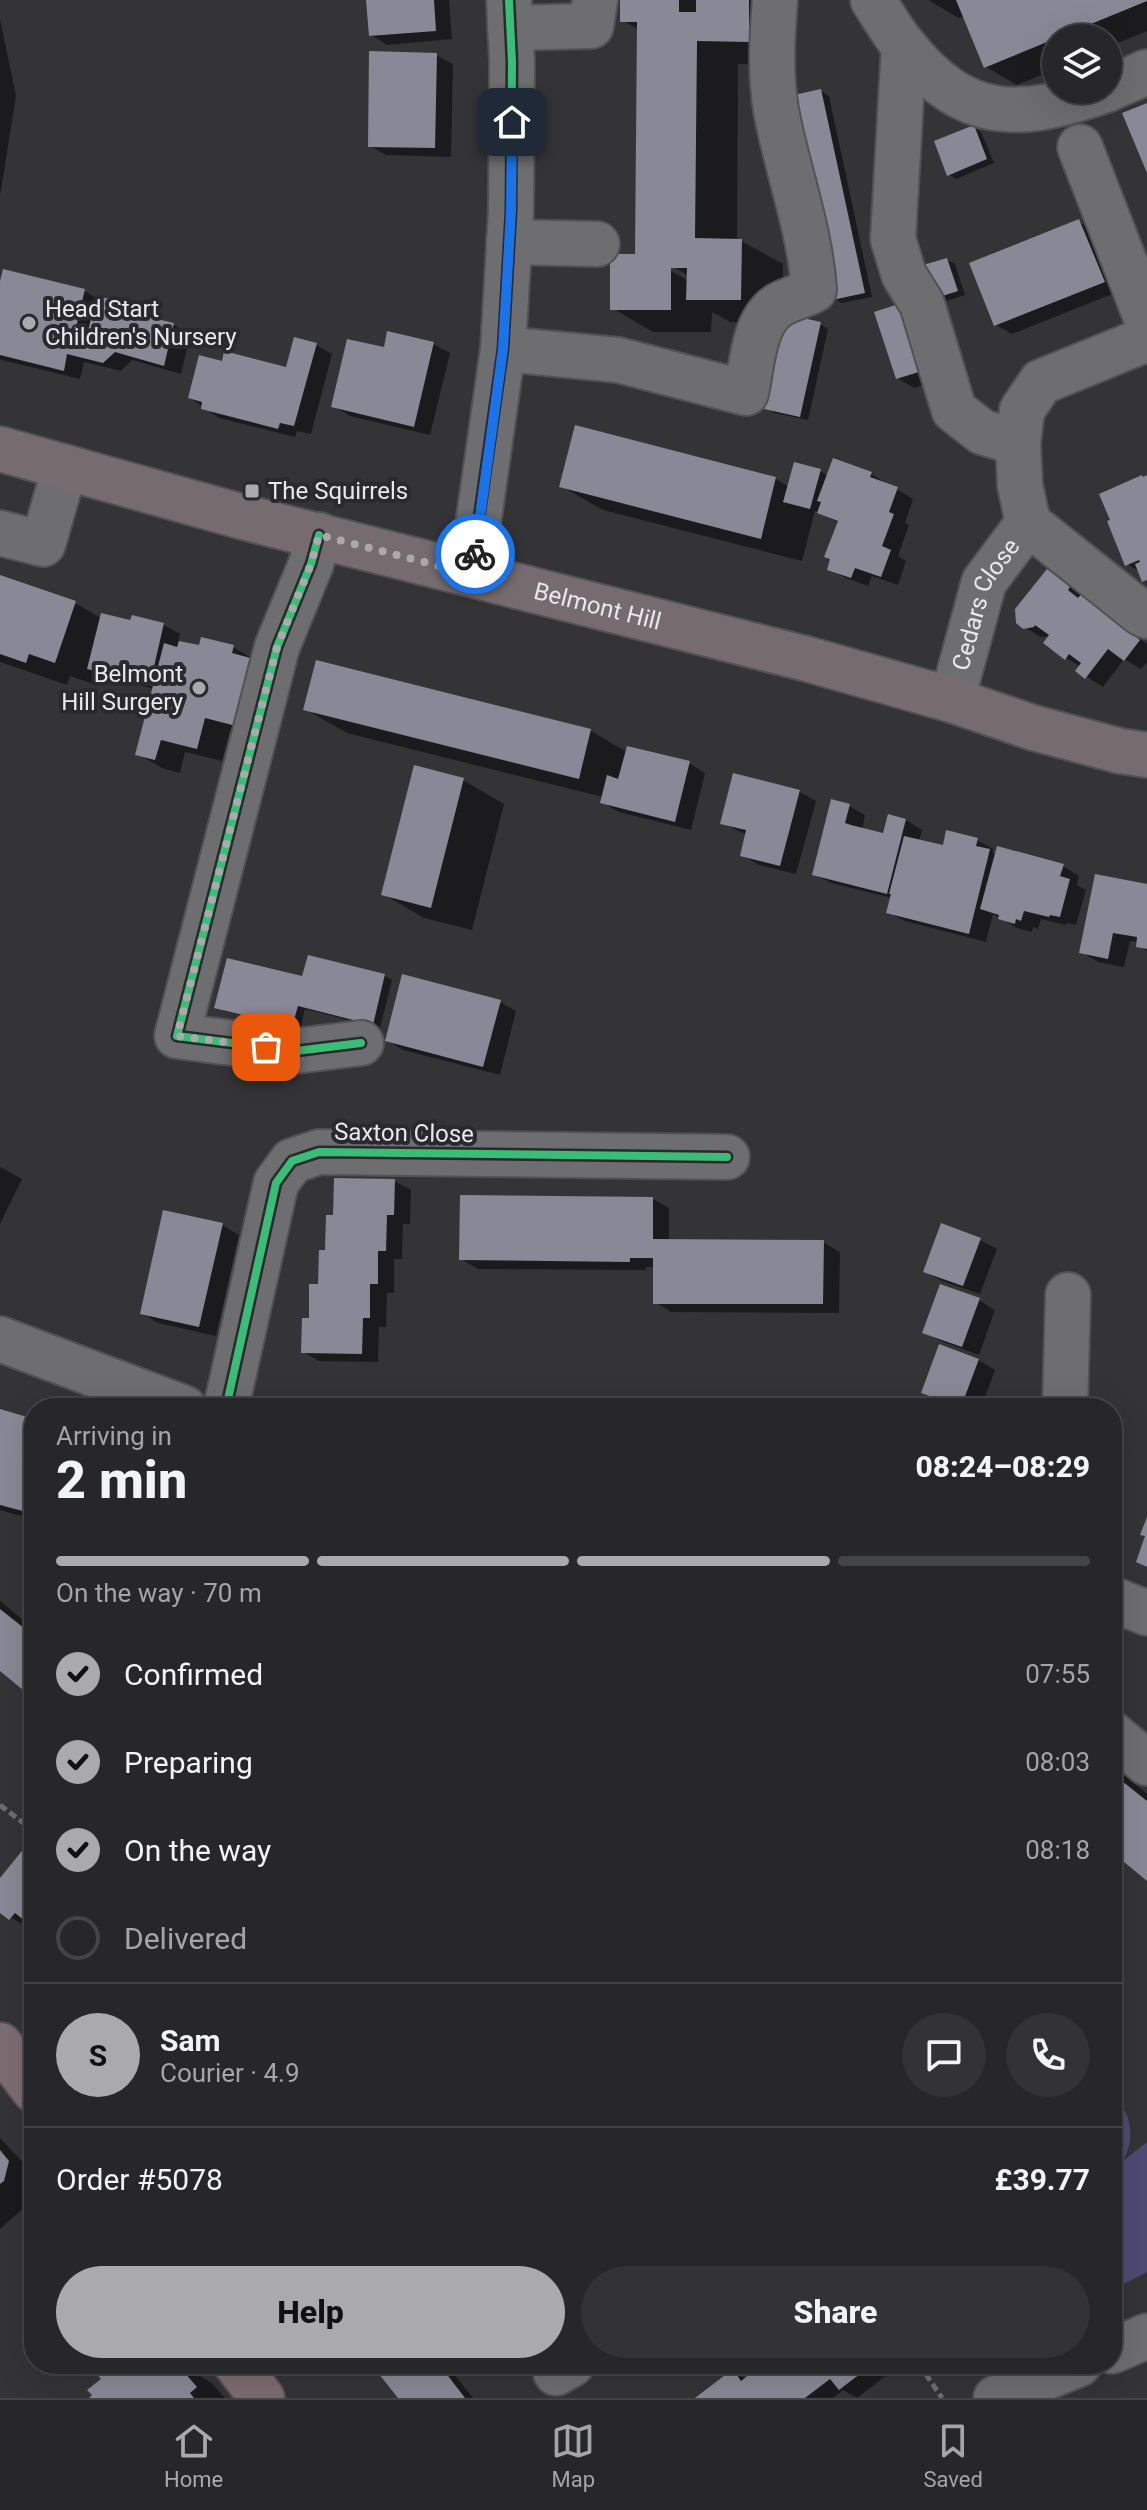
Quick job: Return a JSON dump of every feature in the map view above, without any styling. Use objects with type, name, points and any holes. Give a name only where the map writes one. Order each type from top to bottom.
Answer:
[{"type":"highway","points":[[0,2045],[24,2077]]},
{"type":"highway","points":[[244,2374],[262,2398]]},
{"type":"main road","name":"Belmont Hill","points":[[0,449],[243,517],[807,659],[952,700],[1034,728],[1147,755]]},
{"type":"street","points":[[471,574],[503,349],[512,122],[509,14],[591,26],[595,0]]},
{"type":"street","points":[[503,349],[618,360],[746,393],[760,327],[778,306],[814,290],[812,263],[776,110],[771,65],[775,0]]},
{"type":"street","points":[[873,0],[904,46],[942,85],[968,102],[1003,110],[1063,104]]},
{"type":"street","points":[[904,46],[893,239],[904,275],[922,304],[954,410],[982,432],[1018,443]]},
{"type":"street","points":[[1122,83],[1147,72]]},
{"type":"street","points":[[1080,147],[1147,320]]},
{"type":"street","points":[[509,242],[597,244]]},
{"type":"street","points":[[1028,523],[1020,485],[1018,443],[1022,410],[1041,382],[1147,339]]},
{"type":"street","points":[[0,533],[43,544],[65,467]]},
{"type":"street","name":"Cedars Close","points":[[952,700],[984,582],[1028,523],[1147,616]]},
{"type":"street","points":[[319,535],[311,564],[277,647],[177,1036],[296,1051],[361,1043]]},
{"type":"street","name":"Saxton Close","points":[[228,1398],[276,1183],[292,1161],[319,1152],[727,1157]]},
{"type":"street","points":[[1065,1398],[1068,1295]]},
{"type":"street","points":[[7,1342],[156,1398]]},
{"type":"street","points":[[1122,1603],[1147,1613]]},
{"type":"street","points":[[1122,1742],[1147,1763]]},
{"type":"street","points":[[1122,2347],[1147,2336]]},
{"type":"street","points":[[996,2398],[1055,2374]]},
{"type":"path","points":[[0,1805],[24,1823]]},
{"type":"path","points":[[926,2374],[942,2398]]},
{"type":"shaded area","points":[[1122,2107],[1130,2126],[1129,2144],[1123,2161],[1147,2142],[1147,2272],[1122,2285]]},
{"type":"building","points":[[366,0],[434,0],[436,31],[369,36]]},
{"type":"building","points":[[620,0],[679,0],[679,12],[696,12],[696,0],[749,0],[749,42],[697,41],[695,238],[742,239],[741,300],[686,300],[687,268],[671,268],[671,310],[610,310],[610,254],[635,254],[637,22],[620,22]]},
{"type":"building","points":[[956,0],[1147,0],[1091,24],[1042,24],[1042,44],[984,68]]},
{"type":"building","points":[[369,51],[437,53],[435,148],[368,147]]},
{"type":"building","points":[[821,89],[865,293],[832,300],[789,96]]},
{"type":"building","points":[[1147,103],[1147,173],[1122,113]]},
{"type":"building","points":[[974,125],[987,159],[947,176],[934,141]]},
{"type":"building","points":[[1079,219],[1105,282],[994,326],[969,263]]},
{"type":"building","points":[[947,258],[958,291],[933,299],[923,265]]},
{"type":"building","points":[[3,269],[85,289],[76,328],[88,331],[96,296],[133,304],[130,313],[174,323],[164,366],[115,352],[103,363],[67,354],[64,371],[0,355],[0,281]]},
{"type":"building","points":[[911,300],[932,368],[896,379],[874,312]]},
{"type":"building","points":[[785,314],[821,322],[800,417],[764,409]]},
{"type":"building","points":[[387,331],[434,342],[414,427],[331,407],[347,339],[384,347]]},
{"type":"building","points":[[294,337],[317,343],[294,426],[280,423],[278,429],[201,409],[202,402],[188,398],[199,355],[222,361],[224,351],[286,367]]},
{"type":"building","points":[[575,425],[776,477],[761,539],[559,487]]},
{"type":"building","points":[[833,458],[872,472],[870,477],[898,487],[889,512],[894,514],[882,546],[891,550],[881,577],[855,568],[851,578],[827,570],[830,559],[824,557],[838,521],[817,513],[821,502],[817,501]]},
{"type":"building","points":[[794,462],[821,469],[810,509],[783,502]]},
{"type":"building","points":[[1147,475],[1147,580],[1142,582],[1135,564],[1139,560],[1125,566],[1099,494]]},
{"type":"building","points":[[1047,569],[1070,587],[1068,590],[1078,598],[1086,588],[1140,640],[1124,661],[1108,649],[1085,679],[1075,671],[1081,663],[1069,654],[1065,660],[1043,643],[1049,635],[1035,625],[1023,629],[1016,623],[1015,609]]},
{"type":"building","points":[[0,575],[76,601],[55,663],[29,654],[26,663],[0,654]]},
{"type":"building","points":[[101,613],[130,620],[132,615],[164,623],[150,684],[87,669]]},
{"type":"building","name":"Belmont Hill Surgery","points":[[201,637],[234,645],[232,653],[254,659],[236,726],[205,718],[197,749],[161,740],[155,760],[135,755],[164,643],[177,647],[179,641],[199,645]]},
{"type":"building","points":[[316,660],[591,729],[579,779],[303,710]]},
{"type":"building","points":[[627,746],[690,761],[675,822],[600,803],[607,775],[618,779]]},
{"type":"building","points":[[414,765],[464,778],[431,908],[381,895]]},
{"type":"building","points":[[733,773],[800,790],[780,866],[740,856],[746,830],[720,824]]},
{"type":"building","points":[[831,799],[850,804],[845,823],[851,825],[883,833],[888,814],[906,819],[887,894],[812,875]]},
{"type":"building","points":[[946,830],[978,838],[976,846],[990,849],[969,934],[886,913],[904,836],[943,845]]},
{"type":"building","points":[[997,846],[1064,864],[1060,876],[1070,879],[1060,917],[1024,911],[1021,921],[1016,919],[1015,924],[980,909]]},
{"type":"building","points":[[1095,874],[1147,884],[1147,949],[1136,947],[1137,937],[1113,933],[1108,959],[1079,953]]},
{"type":"building","points":[[308,955],[385,974],[373,1025],[298,1006],[292,1027],[214,1008],[227,958],[302,976]]},
{"type":"building","points":[[402,974],[501,1000],[483,1067],[385,1041]]},
{"type":"building","points":[[334,1178],[395,1179],[394,1215],[387,1215],[386,1251],[378,1251],[378,1284],[370,1284],[370,1318],[363,1318],[362,1354],[301,1353],[302,1318],[309,1318],[309,1284],[318,1284],[319,1250],[325,1250],[326,1215],[333,1215]]},
{"type":"building","points":[[460,1195],[653,1197],[653,1239],[824,1240],[823,1304],[653,1304],[653,1258],[630,1258],[630,1262],[459,1260]]},
{"type":"building","points":[[163,1210],[223,1223],[199,1327],[140,1314]]},
{"type":"building","points":[[941,1223],[981,1238],[963,1286],[923,1272]]},
{"type":"building","points":[[940,1284],[980,1298],[962,1347],[922,1333]]},
{"type":"building","points":[[939,1344],[979,1359],[964,1398],[935,1398],[921,1393]]},
{"type":"building","points":[[0,1409],[24,1416],[24,1511],[0,1505]]},
{"type":"building","points":[[1147,1517],[1147,1567],[1136,1562],[1145,1536],[1140,1535]]},
{"type":"building","points":[[0,1609],[24,1628],[24,1691],[0,1671]]},
{"type":"building","points":[[1122,1781],[1147,1801],[1147,1881],[1122,1860]]},
{"type":"building","points":[[24,1848],[24,1920],[15,1913],[9,1920],[0,1913],[0,1878]]},
{"type":"building","points":[[0,2150],[9,2161],[4,2181],[0,2184]]},
{"type":"building","points":[[97,2374],[186,2374],[197,2387],[190,2393],[194,2398],[89,2398],[92,2395],[87,2390],[101,2379]]},
{"type":"building","points":[[379,2374],[447,2374],[465,2398],[398,2398]]},
{"type":"building","points":[[726,2374],[736,2374],[741,2381],[750,2374],[860,2374],[839,2390],[830,2379],[805,2398],[695,2398]]},
{"type":"cycle path","points":[[471,574],[503,349],[511,211],[512,62],[509,0]]},
{"type":"cycle path","points":[[319,535],[311,564],[277,647],[177,1036],[296,1051],[361,1043]]},
{"type":"cycle path","points":[[228,1398],[276,1183],[292,1161],[319,1152],[727,1157]]},
{"type":"way so far","points":[[266,1047],[177,1036],[277,647],[311,564],[319,535],[471,574],[475,554]]},
{"type":"place","name":"Head Start Children's Nursery","points":[[29,323]]},
{"type":"place","name":"The Squirrels","points":[[252,491]]},
{"type":"place","name":"Belmont Hill Surgery","points":[[199,688]]},
{"type":"route","points":[[475,554],[503,349],[511,211],[512,122]]}]
